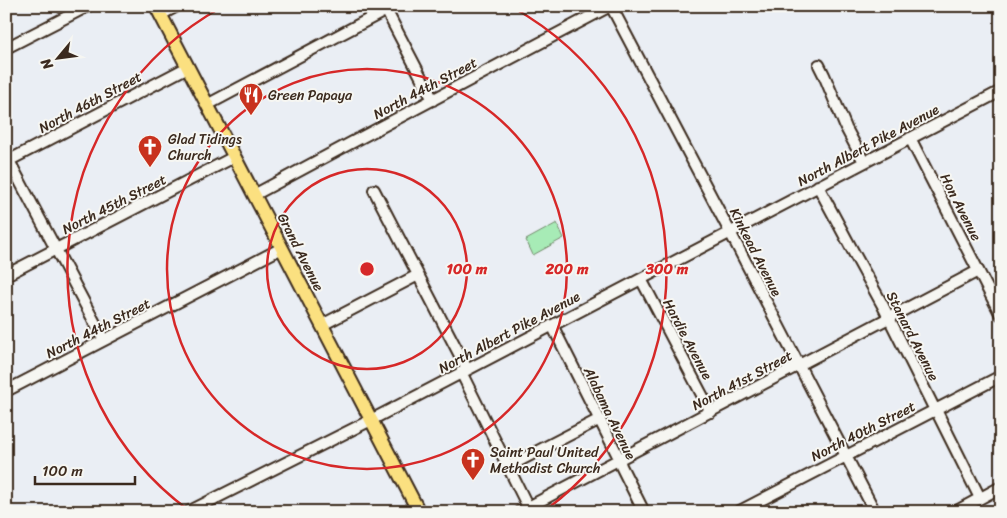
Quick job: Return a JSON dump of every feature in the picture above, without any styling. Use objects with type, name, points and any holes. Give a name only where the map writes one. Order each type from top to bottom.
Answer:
[{"type":"main road","name":"Grand Avenue","points":[[158,10],[419,512]]},
{"type":"street","points":[[6,48],[88,6]]},
{"type":"street","points":[[158,10],[177,6]]},
{"type":"street","name":"North 44th Street","points":[[254,195],[611,6]]},
{"type":"street","name":"Kinkead Avenue","points":[[611,6],[874,512]]},
{"type":"street","points":[[207,104],[388,8],[433,100]]},
{"type":"street","points":[[818,65],[846,128],[864,162]]},
{"type":"street","name":"North 46th Street","points":[[7,160],[188,67]]},
{"type":"street","name":"North Albert Pike Avenue","points":[[191,511],[371,420],[1001,91]]},
{"type":"street","name":"Hon Avenue","points":[[910,138],[1001,315]]},
{"type":"street","name":"North 45th Street","points":[[6,275],[234,157]]},
{"type":"street","points":[[7,160],[104,340]]},
{"type":"street","name":"Stanard Avenue","points":[[818,186],[889,318],[980,498]]},
{"type":"street","points":[[374,190],[464,371],[507,467],[523,510]]},
{"type":"street","name":"North 44th Street","points":[[6,391],[282,248]]},
{"type":"street","name":"North 41st Street","points":[[523,510],[978,271]]},
{"type":"street","points":[[322,325],[418,276]]},
{"type":"street","name":"Hardie Avenue","points":[[641,279],[711,412]]},
{"type":"street","name":"Alabama Avenue","points":[[552,326],[600,419],[620,466],[644,512]]},
{"type":"street","name":"North 40th Street","points":[[738,512],[1001,376]]},
{"type":"street","points":[[507,467],[600,419]]},
{"type":"street","points":[[955,512],[1001,488]]},
{"type":"green space","points":[[557,223],[564,238],[533,255],[526,240]]},
{"type":"place","name":"Green Papaya","points":[[251,116]]},
{"type":"place","name":"Glad Tidings Church","points":[[150,168]]},
{"type":"place","name":"Saint Paul United Methodist Church","points":[[473,481]]}]
